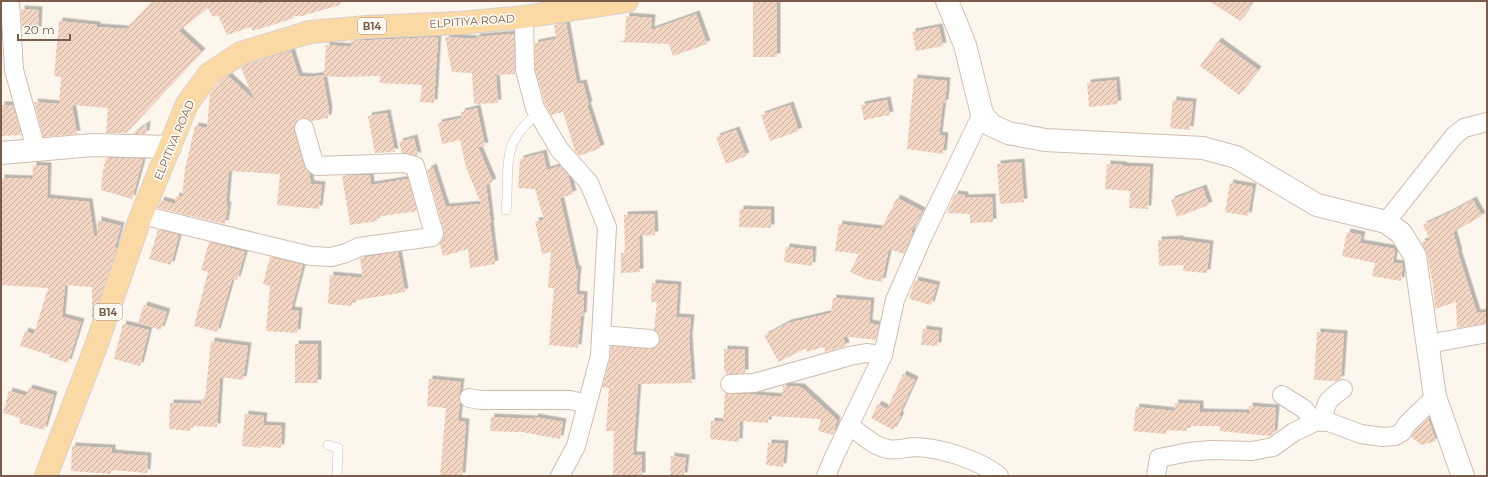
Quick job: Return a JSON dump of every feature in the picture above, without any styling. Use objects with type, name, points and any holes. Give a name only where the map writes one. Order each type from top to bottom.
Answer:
[{"type":"main road","name":"ELPITIYA ROAD","points":[[46,476],[95,349],[142,215],[187,104],[209,74],[241,53],[310,32],[524,17],[567,6],[626,1]]},
{"type":"street","points":[[10,1],[10,26],[14,70],[36,149]]},
{"type":"street","points":[[947,1],[965,45],[982,114],[991,125],[1008,133],[1045,140],[1203,148],[1236,156],[1317,205],[1386,222],[1401,233],[1415,256],[1435,397],[1463,476]]},
{"type":"street","points":[[524,17],[525,70],[535,108],[559,149],[589,182],[607,227],[600,356],[576,446],[560,476]]},
{"type":"street","points":[[826,476],[883,355],[895,300],[923,236],[982,114]]},
{"type":"street","points":[[1386,222],[1454,136],[1464,128],[1487,122]]},
{"type":"street","points":[[142,215],[311,256],[331,257],[346,253],[359,247],[432,237],[434,234],[414,166],[404,163],[317,166],[314,163],[304,128]]},
{"type":"street","points":[[1,153],[93,145],[170,147]]},
{"type":"street","points":[[1428,344],[1487,333]]},
{"type":"street","points":[[601,335],[650,339]]},
{"type":"street","points":[[730,384],[754,384],[850,356],[866,353],[883,355]]},
{"type":"street","points":[[1156,476],[1158,458],[1189,452],[1210,450],[1252,451],[1273,447],[1294,432],[1319,422],[1325,406],[1331,397],[1343,388]]},
{"type":"street","points":[[1282,395],[1304,409],[1319,422],[1362,434],[1383,437],[1395,436],[1402,432],[1407,424],[1435,397]]},
{"type":"street","points":[[469,398],[481,400],[570,400],[587,404]]},
{"type":"street","points":[[849,425],[880,446],[889,450],[916,447],[953,454],[969,460],[999,476]]},
{"type":"lane","points":[[506,210],[509,159],[514,140],[523,126],[538,113]]},
{"type":"lane","points":[[328,445],[338,448],[337,476]]},
{"type":"building","points":[[153,1],[258,1],[259,4],[271,1],[340,1],[340,5],[302,16],[293,16],[294,18],[253,31],[251,27],[227,35],[218,15],[213,17],[208,8],[179,31],[202,52],[126,133],[106,133],[108,108],[72,105],[77,134],[43,137],[34,102],[59,104],[61,77],[54,76],[59,21],[97,25],[97,27],[126,29]]},
{"type":"building","points":[[753,1],[777,1],[777,57],[753,57]]},
{"type":"building","points":[[1209,1],[1253,1],[1240,21]]},
{"type":"building","points":[[21,9],[39,10],[38,30],[22,28]]},
{"type":"building","points":[[696,14],[707,44],[673,56],[669,44],[619,42],[625,40],[626,16],[652,18],[651,30]]},
{"type":"building","points":[[566,23],[577,84],[583,83],[589,105],[587,105],[601,148],[579,156],[575,151],[563,112],[551,115],[545,104],[535,69],[535,43],[556,39],[554,25]]},
{"type":"building","points":[[939,27],[943,46],[916,51],[912,32]]},
{"type":"building","points":[[514,34],[515,74],[496,75],[498,103],[474,104],[472,73],[452,72],[445,37],[476,39],[476,37]]},
{"type":"building","points":[[438,37],[434,103],[420,102],[422,85],[380,83],[380,76],[324,76],[326,45],[351,47],[351,41]]},
{"type":"building","points":[[1218,41],[1258,70],[1239,95],[1200,66]]},
{"type":"building","points":[[291,51],[299,76],[310,77],[323,75],[329,111],[328,118],[312,121],[307,118],[302,118],[296,121],[294,126],[294,131],[304,166],[309,173],[311,184],[322,185],[319,209],[277,205],[280,174],[229,171],[226,205],[228,205],[225,224],[158,208],[161,200],[175,204],[176,196],[182,197],[185,169],[195,126],[207,128],[210,94],[218,83],[228,76],[255,101],[241,68],[246,64]]},
{"type":"building","points":[[914,78],[947,81],[945,103],[943,103],[939,135],[945,136],[943,154],[907,149]]},
{"type":"building","points":[[1116,80],[1118,104],[1089,107],[1087,83]]},
{"type":"building","points":[[887,100],[890,115],[864,120],[861,105]]},
{"type":"building","points":[[1173,100],[1193,102],[1190,130],[1170,128]]},
{"type":"building","points":[[1,105],[13,105],[21,135],[1,136]]},
{"type":"building","points":[[790,105],[799,131],[770,141],[761,115]]},
{"type":"building","points":[[477,108],[485,146],[478,147],[493,182],[486,185],[495,264],[470,268],[468,249],[443,256],[440,244],[444,236],[444,231],[427,170],[433,167],[446,207],[481,204],[466,167],[460,140],[442,144],[438,123],[462,118],[461,112]]},
{"type":"building","points":[[387,113],[395,152],[375,153],[368,116]]},
{"type":"building","points":[[147,124],[146,134],[132,134]]},
{"type":"building","points":[[736,130],[746,156],[726,164],[716,137]]},
{"type":"building","points":[[414,138],[418,156],[402,153],[399,142]]},
{"type":"building","points":[[543,153],[547,170],[560,166],[568,175],[573,194],[560,198],[576,269],[578,269],[576,294],[584,295],[583,316],[581,316],[578,348],[549,345],[554,288],[548,288],[551,252],[542,254],[535,221],[544,220],[535,189],[518,188],[520,159]]},
{"type":"building","points":[[106,158],[143,159],[132,199],[101,190]]},
{"type":"building","points":[[1021,162],[1024,202],[1000,204],[997,164]]},
{"type":"building","points":[[1107,164],[1150,167],[1148,209],[1129,208],[1130,191],[1105,189]]},
{"type":"building","points":[[33,165],[48,166],[47,198],[89,202],[94,236],[97,236],[98,220],[121,226],[115,248],[117,248],[92,320],[92,287],[65,285],[62,317],[81,322],[68,363],[49,357],[50,355],[20,346],[25,331],[34,334],[48,288],[1,285],[1,178],[32,179]]},
{"type":"building","points":[[370,175],[371,185],[408,179],[417,211],[376,217],[377,221],[350,225],[342,176]]},
{"type":"building","points":[[1230,183],[1253,187],[1248,216],[1225,212]]},
{"type":"building","points":[[1203,188],[1209,205],[1177,217],[1171,200]]},
{"type":"building","points":[[955,194],[965,195],[965,198],[992,197],[993,222],[970,223],[970,214],[947,213]]},
{"type":"building","points":[[897,198],[922,211],[911,232],[913,233],[904,254],[889,249],[882,282],[866,279],[850,272],[859,254],[835,251],[839,224],[881,229]]},
{"type":"building","points":[[1473,200],[1482,216],[1453,232],[1477,313],[1487,312],[1487,323],[1457,328],[1456,302],[1435,309],[1433,285],[1427,254],[1421,242],[1430,240],[1423,225]]},
{"type":"building","points":[[740,209],[771,210],[771,228],[739,227]]},
{"type":"building","points":[[654,214],[655,235],[639,236],[640,272],[621,273],[621,253],[625,253],[624,215]]},
{"type":"building","points":[[158,230],[179,235],[171,265],[149,259]]},
{"type":"building","points":[[1347,232],[1362,235],[1360,243],[1395,249],[1393,263],[1403,264],[1401,281],[1372,276],[1375,263],[1342,256]]},
{"type":"building","points":[[1180,239],[1210,244],[1207,273],[1183,271],[1184,265],[1159,266],[1158,240]]},
{"type":"building","points":[[209,242],[245,252],[237,280],[232,279],[217,332],[194,326],[208,272],[201,270]]},
{"type":"building","points":[[786,247],[813,250],[812,266],[784,262]]},
{"type":"building","points":[[398,252],[405,292],[353,301],[352,306],[328,304],[330,275],[363,278],[360,258]]},
{"type":"building","points":[[270,257],[303,265],[291,310],[299,311],[297,333],[266,331],[270,286],[263,284]]},
{"type":"building","points":[[915,280],[937,285],[931,305],[909,299]]},
{"type":"building","points":[[652,283],[678,285],[676,317],[691,318],[689,338],[692,383],[638,384],[633,455],[642,455],[642,476],[613,476],[614,431],[606,431],[609,388],[602,387],[610,359],[611,346],[649,349],[655,348],[659,345],[660,335],[654,330],[657,302],[651,302]]},
{"type":"building","points":[[833,298],[871,301],[869,323],[879,325],[876,340],[843,336],[846,346],[825,352],[824,347],[807,352],[806,348],[779,362],[764,336],[788,323],[831,313]]},
{"type":"building","points":[[144,305],[167,312],[161,330],[138,323]]},
{"type":"building","points":[[123,324],[149,330],[140,366],[114,359]]},
{"type":"building","points":[[923,329],[939,331],[938,346],[921,345]]},
{"type":"building","points":[[1317,332],[1344,334],[1341,379],[1336,381],[1314,380]]},
{"type":"building","points":[[211,341],[248,346],[243,380],[220,377],[217,427],[191,426],[190,431],[169,429],[170,403],[201,404],[201,399],[205,399]]},
{"type":"building","points":[[295,344],[318,344],[318,383],[295,383]]},
{"type":"building","points":[[724,349],[745,350],[745,373],[726,375],[726,371],[724,371]]},
{"type":"building","points":[[903,374],[915,380],[899,415],[901,416],[893,430],[871,418],[878,404],[887,409]]},
{"type":"building","points":[[429,379],[461,382],[458,421],[466,422],[462,476],[440,476],[446,408],[427,406]]},
{"type":"building","points":[[783,386],[801,387],[837,420],[833,435],[818,431],[821,419],[769,416],[768,423],[740,421],[739,442],[710,439],[711,421],[723,422],[725,393],[782,397]]},
{"type":"building","points":[[29,388],[54,395],[44,430],[19,423],[20,418],[3,413],[9,391],[26,396]]},
{"type":"building","points":[[1175,403],[1200,404],[1200,412],[1249,413],[1249,406],[1276,408],[1274,433],[1270,436],[1220,431],[1220,426],[1187,426],[1187,431],[1166,430],[1166,434],[1133,431],[1136,407],[1174,411]]},
{"type":"building","points":[[245,414],[264,416],[263,425],[282,426],[281,448],[242,446]]},
{"type":"building","points":[[491,417],[534,419],[535,417],[563,422],[560,439],[522,432],[490,431]]},
{"type":"building","points":[[1428,418],[1436,441],[1422,445],[1411,437]]},
{"type":"building","points":[[768,443],[785,444],[783,467],[766,465]]},
{"type":"building","points":[[72,446],[112,448],[112,453],[148,456],[147,473],[111,470],[111,474],[71,471]]},
{"type":"building","points":[[671,456],[686,458],[684,476],[670,476]]}]
